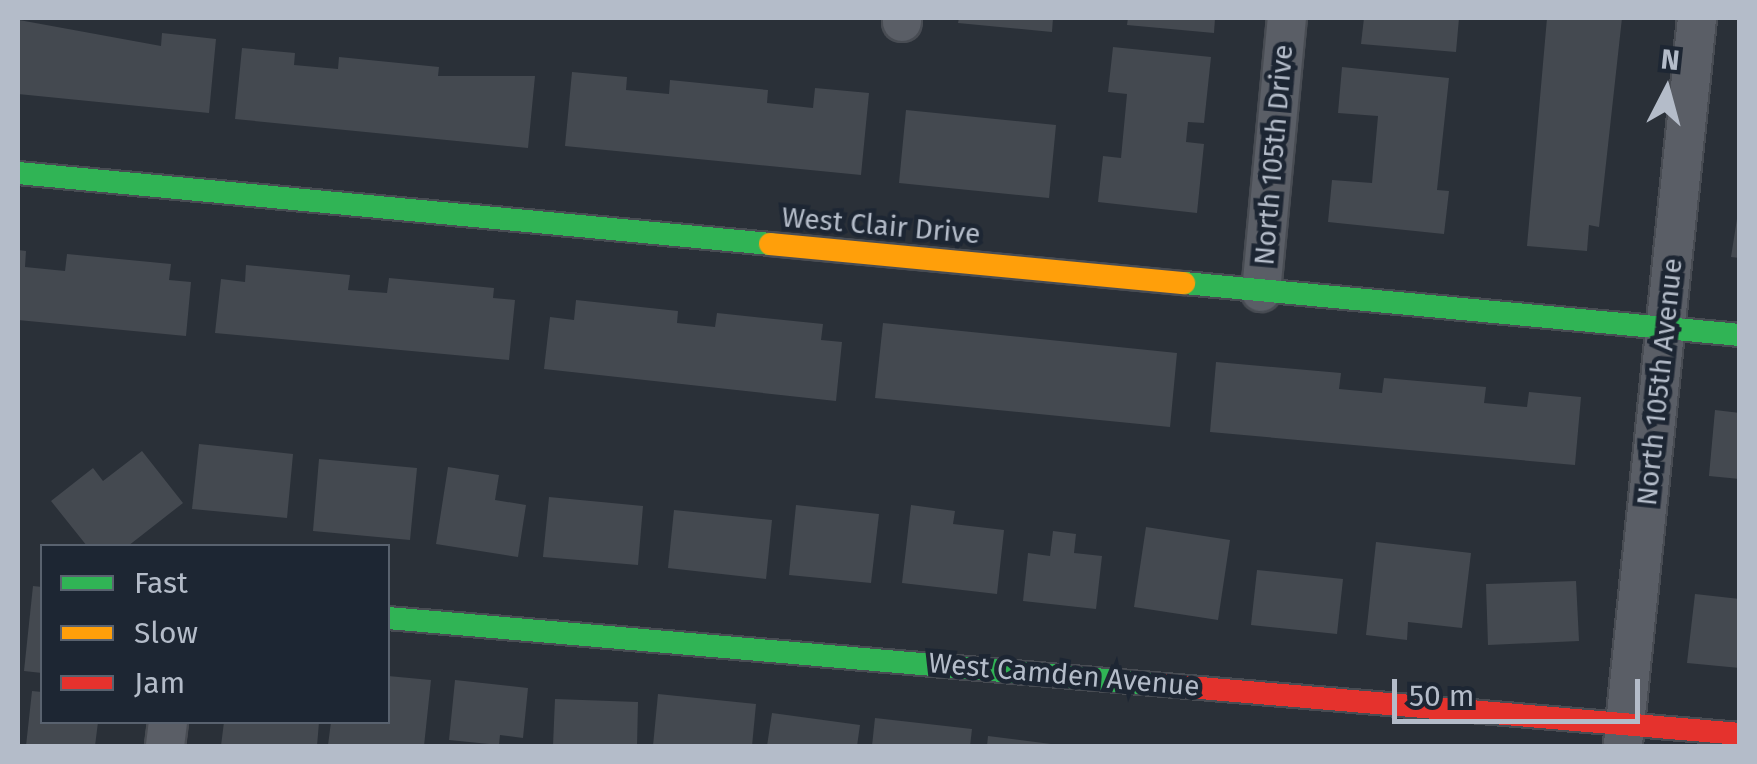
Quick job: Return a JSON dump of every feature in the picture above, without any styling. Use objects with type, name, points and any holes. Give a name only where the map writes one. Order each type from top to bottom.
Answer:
[{"type":"street","name":"North 105th Drive","points":[[1262,292],[1287,18]]},
{"type":"street","name":"North 105th Avenue","points":[[1625,735],[1697,18]]},
{"type":"street","name":"West Clair Drive","points":[[18,173],[1740,334]]},
{"type":"street","name":"West Camden Avenue","points":[[390,618],[1625,735],[1740,734]]},
{"type":"building","points":[[959,18],[1053,18],[1052,32],[958,23]]},
{"type":"building","points":[[1128,18],[1215,18],[1214,33],[1127,25]]},
{"type":"building","points":[[1364,18],[1459,18],[1456,52],[1361,44]]},
{"type":"building","points":[[1547,18],[1622,18],[1599,227],[1589,225],[1587,251],[1527,246]]},
{"type":"building","points":[[19,20],[161,46],[162,33],[216,39],[209,113],[18,94]]},
{"type":"building","points":[[1113,47],[1211,57],[1204,123],[1188,122],[1186,142],[1204,144],[1197,213],[1098,202],[1103,156],[1121,158],[1127,94],[1108,92]]},
{"type":"building","points":[[242,48],[295,53],[294,65],[338,69],[339,57],[439,67],[438,76],[535,76],[528,148],[235,119]]},
{"type":"building","points":[[1342,67],[1449,78],[1437,190],[1449,191],[1444,234],[1328,222],[1332,180],[1372,183],[1378,116],[1338,113]]},
{"type":"building","points":[[572,72],[627,77],[626,90],[669,94],[670,80],[768,90],[767,103],[813,108],[815,88],[869,93],[861,175],[565,146]]},
{"type":"building","points":[[906,110],[1056,125],[1049,198],[899,183]]},
{"type":"building","points":[[1740,200],[1740,258],[1731,257]]},
{"type":"building","points":[[18,250],[26,251],[25,267],[65,271],[67,254],[171,264],[169,280],[191,282],[186,336],[18,320]]},
{"type":"building","points":[[246,265],[350,275],[348,290],[387,293],[389,278],[494,288],[493,298],[515,300],[509,360],[215,333],[221,279],[245,282]]},
{"type":"building","points":[[576,300],[678,311],[677,323],[715,327],[717,313],[823,324],[821,340],[842,342],[836,401],[544,369],[550,317],[574,320]]},
{"type":"building","points":[[883,323],[1177,353],[1170,427],[875,398]]},
{"type":"building","points":[[1216,362],[1341,373],[1339,389],[1382,393],[1384,378],[1486,387],[1484,403],[1527,407],[1529,392],[1581,397],[1575,465],[1210,432]]},
{"type":"building","points":[[1715,410],[1740,413],[1740,479],[1709,476]]},
{"type":"building","points":[[199,444],[293,454],[287,518],[192,509]]},
{"type":"building","points":[[142,451],[183,503],[131,544],[85,544],[51,501],[93,468],[103,481]]},
{"type":"building","points":[[319,459],[417,468],[410,540],[313,531]]},
{"type":"building","points":[[448,467],[499,475],[495,500],[526,505],[518,557],[436,544]]},
{"type":"building","points":[[549,497],[643,506],[638,565],[543,557]]},
{"type":"building","points":[[796,505],[879,514],[871,583],[789,575]]},
{"type":"building","points":[[911,505],[955,511],[953,524],[1004,530],[997,594],[902,583]]},
{"type":"building","points":[[674,510],[772,520],[766,579],[668,568]]},
{"type":"building","points":[[1146,527],[1230,540],[1218,620],[1134,607]]},
{"type":"building","points":[[1053,531],[1076,534],[1074,553],[1102,556],[1096,609],[1023,601],[1028,553],[1050,556]]},
{"type":"building","points":[[1376,542],[1471,553],[1462,628],[1408,622],[1407,640],[1366,635]]},
{"type":"building","points":[[1257,570],[1343,579],[1337,634],[1251,625]]},
{"type":"building","points":[[1576,581],[1579,641],[1488,645],[1486,584]]},
{"type":"building","points":[[33,586],[40,587],[40,673],[24,671]]},
{"type":"building","points":[[1695,594],[1740,599],[1740,668],[1687,663]]},
{"type":"building","points":[[390,676],[431,680],[424,746],[328,745],[331,724],[390,724]]},
{"type":"building","points":[[455,680],[528,688],[523,738],[500,735],[499,745],[449,740]]},
{"type":"building","points":[[32,691],[40,692],[40,724],[98,724],[95,746],[26,746]]},
{"type":"building","points":[[658,694],[756,704],[752,746],[653,746]]},
{"type":"building","points":[[555,699],[638,702],[637,746],[553,746]]},
{"type":"building","points":[[772,713],[860,725],[857,746],[767,746]]},
{"type":"building","points":[[875,718],[972,729],[970,746],[872,746]]},
{"type":"building","points":[[224,724],[319,724],[317,746],[221,746]]},
{"type":"building","points":[[988,736],[1051,744],[1051,746],[987,746]]},
{"type":"traffic: fast","points":[[18,173],[770,244]]},
{"type":"traffic: fast","points":[[1184,283],[1740,335]]},
{"type":"traffic: fast","points":[[390,618],[1165,685]]},
{"type":"traffic: slow","points":[[770,244],[1184,283]]},
{"type":"traffic: jam","points":[[1165,685],[1740,734]]}]
